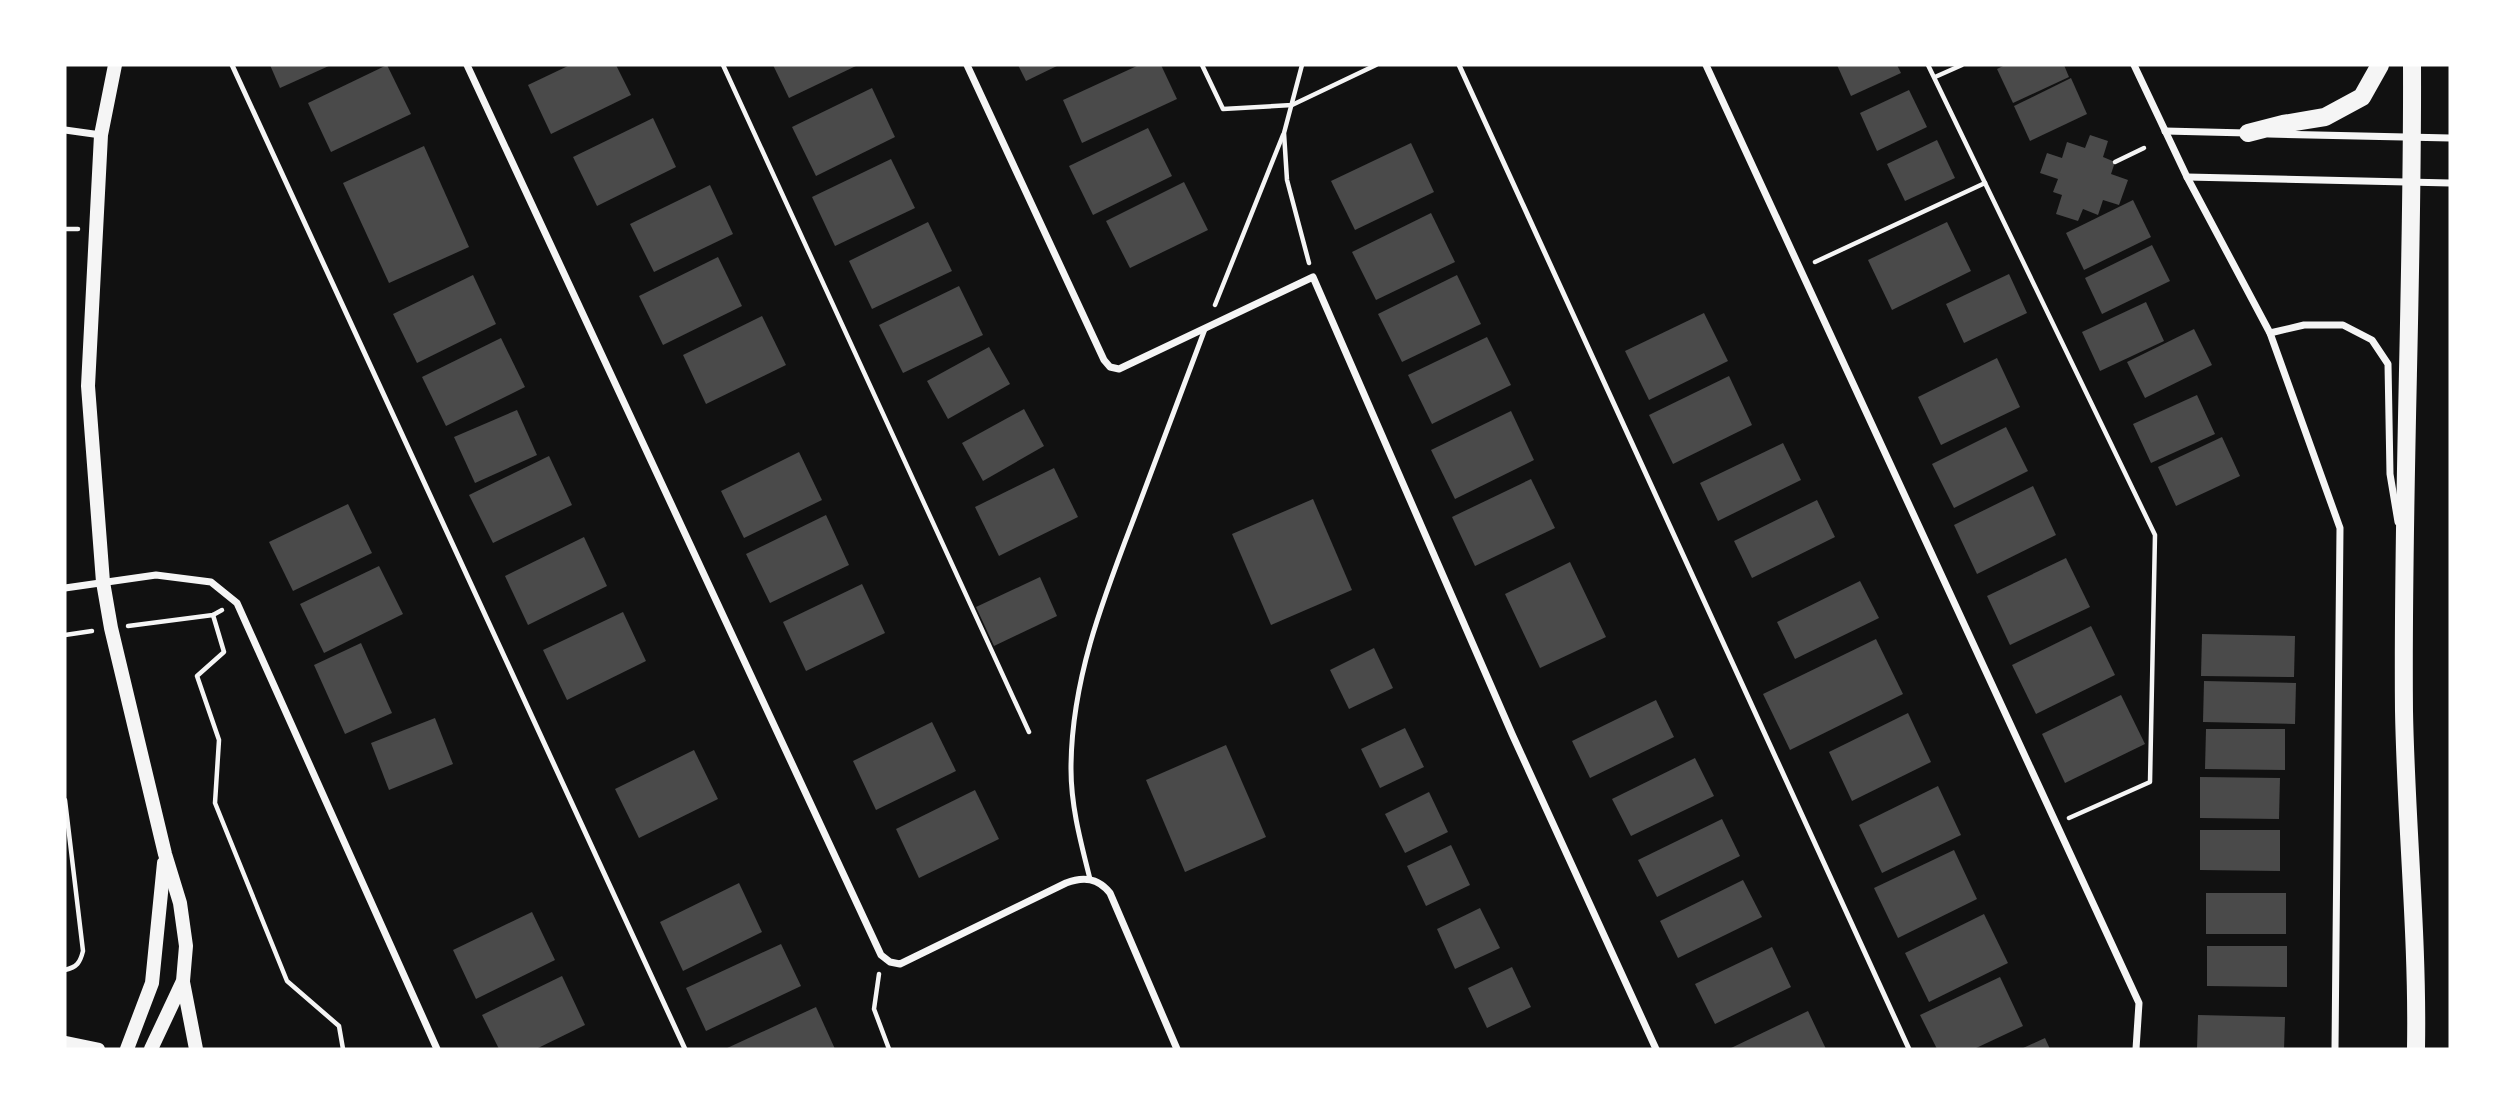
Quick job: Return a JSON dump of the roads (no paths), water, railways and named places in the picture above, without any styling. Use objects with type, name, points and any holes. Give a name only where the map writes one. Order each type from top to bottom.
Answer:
[{"type":"main road","points":[[115,65],[100,135],[89,386],[103,582],[111,628],[165,854],[180,903],[186,946],[183,981],[196,1049]]},
{"type":"main road","points":[[2248,134],[2283,124],[2325,117],[2362,97],[2379,65]]},
{"type":"main road","points":[[2412,65],[2404,713],[2417,990],[2416,1049]]},
{"type":"main road","points":[[127,1049],[152,983],[165,854]]},
{"type":"main road","points":[[151,1049],[183,981]]},
{"type":"street","points":[[467,65],[881,955],[890,962],[900,964],[1066,883],[1082,878],[1090,879],[1098,882],[1110,893],[1177,1049]]},
{"type":"street","points":[[967,65],[1104,360],[1110,367],[1119,369],[1313,277],[1512,734],[1656,1049]]},
{"type":"street","points":[[1706,65],[2138,1003],[2136,1049]]},
{"type":"street","points":[[2134,65],[2187,177],[2270,333],[2340,528],[2334,1049]]},
{"type":"street","points":[[65,130],[100,135]]},
{"type":"street","points":[[2165,131],[2450,138]]},
{"type":"street","points":[[2187,177],[2450,183]]},
{"type":"street","points":[[2270,333],[2304,325],[2343,325],[2372,340],[2388,364],[2390,474],[2404,558]]},
{"type":"street","points":[[65,588],[156,575],[211,582],[237,603],[437,1049]]},
{"type":"street","points":[[65,1042],[99,1049]]},
{"type":"lane","points":[[232,65],[685,1049]]},
{"type":"lane","points":[[1459,65],[1909,1049]]},
{"type":"lane","points":[[1090,879],[1074,811],[1071,771],[1073,732],[1085,665],[1102,603],[1205,329]]}]
